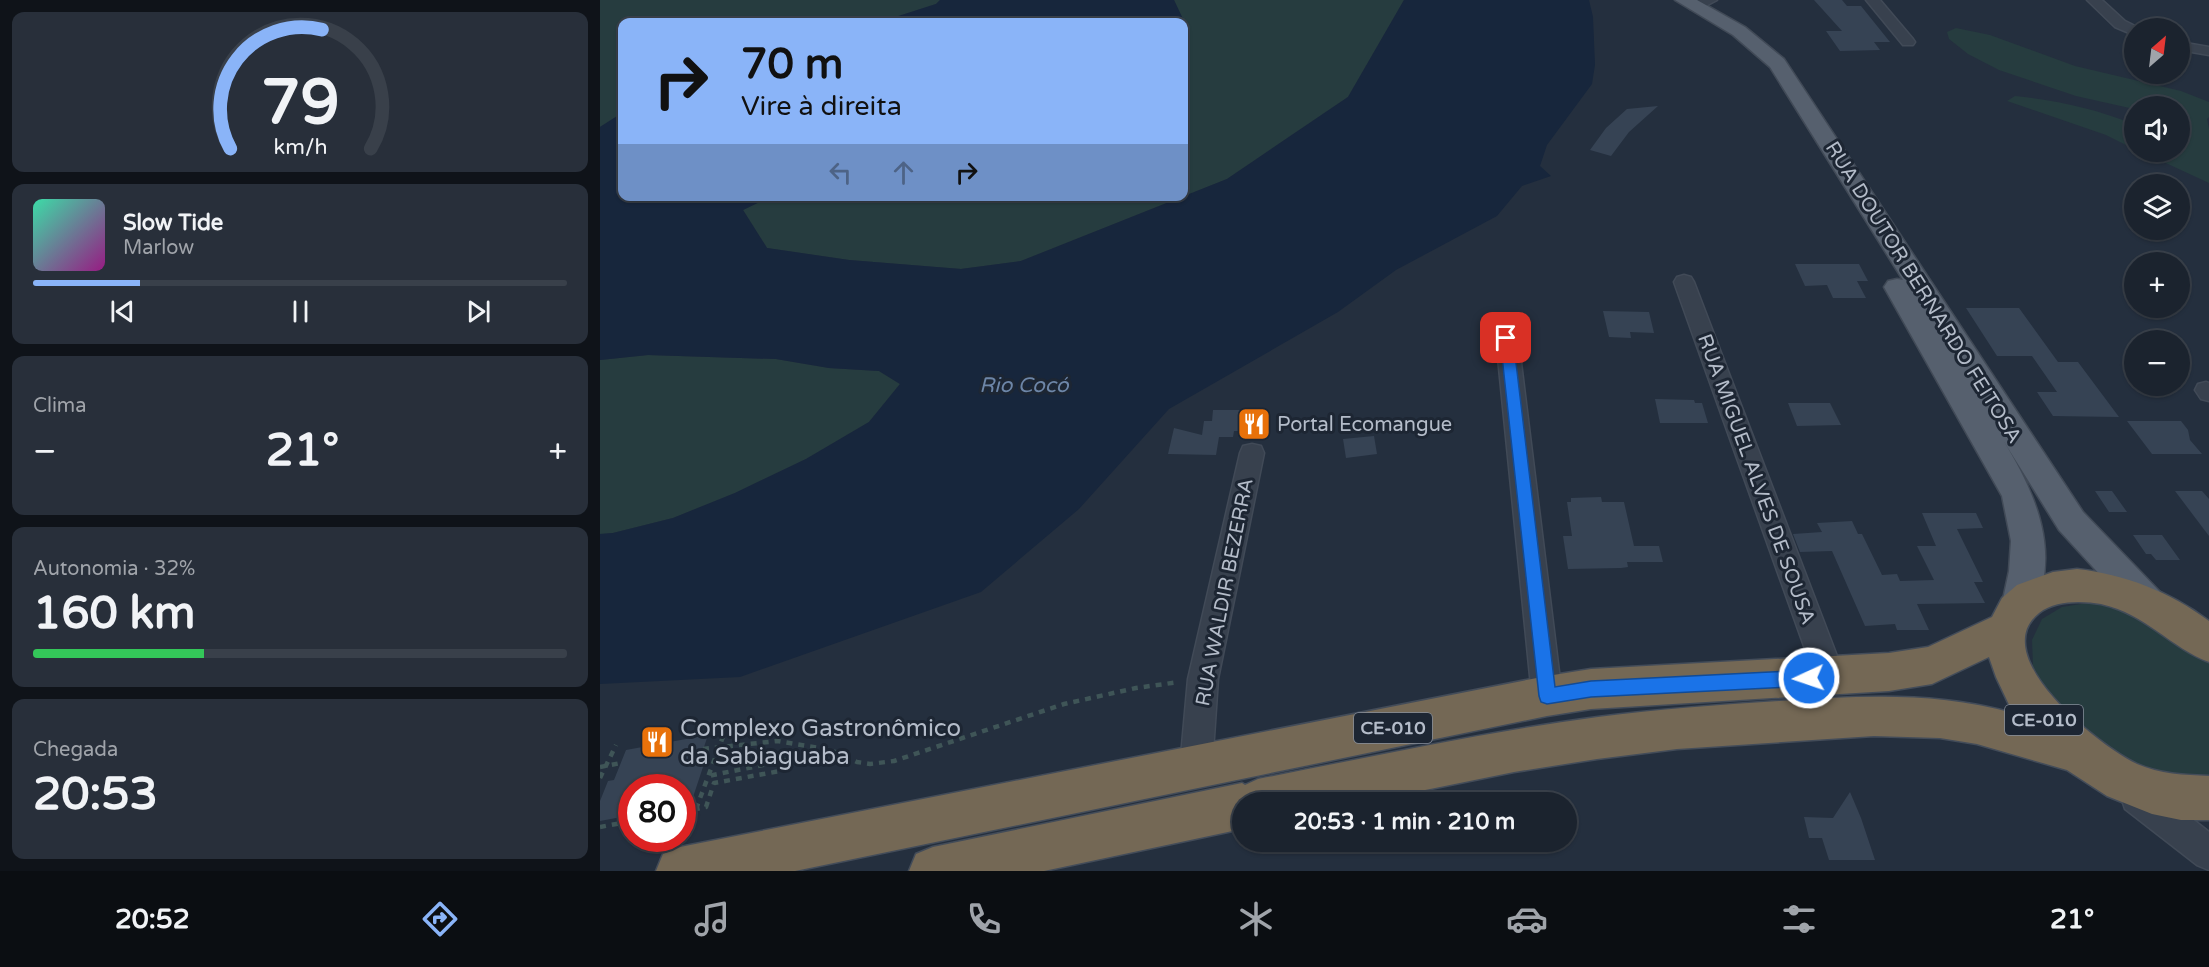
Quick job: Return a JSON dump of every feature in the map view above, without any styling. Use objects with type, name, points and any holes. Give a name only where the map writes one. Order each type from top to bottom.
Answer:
[{"type":"highway","name":"CE-010","points":[[680,871],[1547,696],[1591,689],[1830,677],[1932,665],[2013,616],[2044,590],[2075,585],[2110,590],[2157,609],[2186,625],[2209,644]]},
{"type":"highway","name":"CE-010","points":[[2013,616],[2009,661],[2025,697],[2056,734],[2089,760]]},
{"type":"highway","name":"CE-010","points":[[1308,792],[1514,751],[1597,738],[1677,728],[1874,716],[1940,718],[1977,723],[2089,760],[2145,790],[2192,800],[2209,798]]},
{"type":"highway","points":[[933,871],[988,865],[1232,808]]},
{"type":"main road","name":"RUA DOUTOR BERNARDO FEITOSA","points":[[1666,0],[1725,35],[1745,50],[1759,65],[1915,316],[1999,459],[2022,503],[2028,532],[2027,570],[2013,616]]},
{"type":"main road","name":"RUA DOUTOR BERNARDO FEITOSA","points":[[1696,2],[1739,31],[1777,63],[2071,522],[2157,609]]},
{"type":"street","points":[[1873,0],[1908,42]]},
{"type":"street","points":[[2094,0],[2124,26]]},
{"type":"street","points":[[2190,48],[2209,51]]},
{"type":"street","name":"RUA MIGUEL ALVES DE SOUSA","points":[[1684,282],[1830,677]]},
{"type":"street","points":[[1506,338],[1547,696]]},
{"type":"street","name":"RUA WALDIR BEZERRA","points":[[1196,767],[1203,679],[1252,453]]},
{"type":"street","points":[[2157,609],[2209,629]]},
{"type":"street","points":[[2089,760],[2209,853]]},
{"type":"path","points":[[703,749],[777,741],[831,750],[857,762],[870,764],[894,761],[1064,704],[1136,688],[1203,679]]},
{"type":"path","points":[[696,809],[727,726]]},
{"type":"path","points":[[600,778],[603,766],[616,745]]},
{"type":"path","points":[[696,809],[706,807],[714,783],[791,769],[793,759],[708,776]]},
{"type":"path","points":[[603,766],[621,763]]},
{"type":"path","points":[[600,827],[618,824]]},
{"type":"green space","points":[[600,0],[940,0],[936,4],[892,18],[618,18],[618,116],[600,127]]},
{"type":"green space","points":[[1174,0],[1404,0],[1348,97],[1227,179],[1188,195],[1188,18],[1182,18]]},
{"type":"green space","points":[[1956,28],[1990,35],[2075,66],[2124,78],[2124,84],[2151,84],[2181,91],[2209,102],[2207,119],[2209,183],[2164,162],[2190,162],[2190,96],[2124,96],[2124,107],[2076,96],[1999,70],[1968,54],[1949,39],[1947,32]]},
{"type":"green space","points":[[2015,96],[2046,100],[2076,106],[2124,121],[2124,144],[2106,135],[2007,101]]},
{"type":"green space","points":[[760,201],[1172,201],[1021,261],[961,269],[849,260],[767,248],[743,210]]},
{"type":"green space","points":[[648,355],[776,359],[829,368],[879,371],[900,384],[869,422],[806,459],[735,493],[673,518],[613,533],[600,534],[600,360]]},
{"type":"green space","points":[[2087,603],[2117,607],[2149,618],[2209,662],[2209,776],[2184,779],[2146,772],[2107,753],[2048,696],[2033,666],[2032,640],[2042,619],[2062,607]]},
{"type":"water","points":[[940,0],[1174,0],[1183,18],[892,18],[936,4]]},
{"type":"water","name":"Rio Cocó","points":[[1404,0],[1589,0],[1593,17],[1595,65],[1592,84],[1547,145],[1540,166],[1551,176],[1522,186],[1497,216],[1396,270],[1338,312],[1169,409],[1079,509],[981,592],[740,677],[600,684],[600,534],[613,533],[673,518],[735,493],[806,459],[869,422],[900,384],[879,371],[829,368],[776,359],[648,355],[600,360],[600,127],[618,116],[618,201],[762,201],[743,210],[767,248],[849,260],[961,269],[1021,261],[1172,201],[1188,201],[1188,195],[1227,179],[1348,97]]},
{"type":"building","points":[[1814,0],[1842,0],[1847,6],[1861,6],[1890,42],[1874,42],[1880,50],[1840,51],[1826,31],[1842,31]]},
{"type":"building","points":[[1658,106],[1629,132],[1611,156],[1590,150],[1606,128],[1627,109]]},
{"type":"building","points":[[1795,264],[1859,264],[1868,281],[1857,281],[1866,298],[1833,298],[1827,285],[1805,286]]},
{"type":"building","points":[[1966,308],[2019,308],[2058,362],[2078,362],[2119,417],[2053,416],[2037,392],[2057,392],[2032,356],[1997,356]]},
{"type":"building","points":[[1603,311],[1649,312],[1654,333],[1630,332],[1631,338],[1609,337]]},
{"type":"building","points":[[1655,399],[1694,400],[1695,403],[1702,403],[1708,423],[1660,423]]},
{"type":"building","points":[[1788,403],[1830,403],[1841,425],[1797,426]]},
{"type":"building","points":[[1213,410],[1247,410],[1245,431],[1234,431],[1233,437],[1219,437],[1216,455],[1168,454],[1174,428],[1202,435],[1204,421],[1212,421]]},
{"type":"building","points":[[2127,421],[2181,421],[2188,430],[2190,440],[2202,454],[2152,454]]},
{"type":"building","points":[[1374,436],[1377,454],[1346,458],[1343,439]]},
{"type":"building","points":[[2095,491],[2112,491],[2127,512],[2109,512]]},
{"type":"building","points":[[2175,491],[2202,491],[2209,499],[2209,536]]},
{"type":"building","points":[[1601,497],[1602,502],[1624,502],[1634,546],[1659,546],[1663,562],[1627,562],[1628,567],[1621,568],[1568,569],[1563,536],[1572,536],[1567,502],[1571,502],[1571,498]]},
{"type":"building","points":[[1922,513],[1976,513],[1983,528],[1957,529],[1983,582],[1974,582],[1985,603],[1917,604],[1929,630],[1897,630],[1895,624],[1865,626],[1832,551],[1800,552],[1793,534],[1822,532],[1817,523],[1852,521],[1858,534],[1862,534],[1882,575],[1897,574],[1900,581],[1934,580],[1917,546],[1936,546]]},
{"type":"building","points":[[2133,535],[2162,535],[2180,560],[2156,560],[2151,554],[2146,554]]},
{"type":"building","points":[[708,735],[698,765],[704,764],[696,788],[696,774],[618,774],[618,818],[600,821],[600,801],[608,781],[614,780],[626,750]]},
{"type":"building","points":[[1850,792],[1875,860],[1829,860],[1822,838],[1809,838],[1804,817],[1833,818]]},
{"type":"place","name":"Portal Ecomangue","points":[[1254,424]]},
{"type":"place","name":"Complexo Gastronômico da Sabiaguaba","points":[[657,742]]},
{"type":"route","points":[[1506,338],[1547,696],[1591,689],[1809,678]]}]
